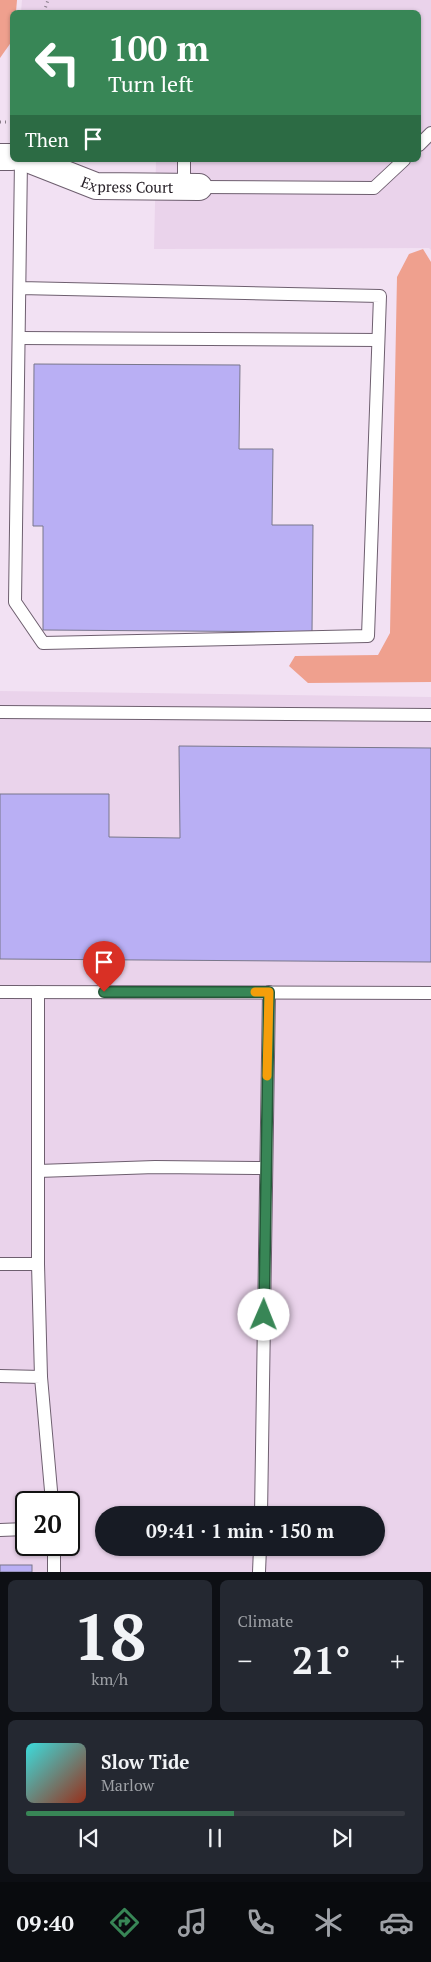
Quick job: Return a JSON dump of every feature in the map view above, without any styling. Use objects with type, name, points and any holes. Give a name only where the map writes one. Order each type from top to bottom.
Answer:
[{"type":"street","name":"Express Court","points":[[35,162],[96,186],[192,187]]},
{"type":"lane","points":[[20,288],[380,296],[368,636],[43,643],[15,602],[22,162]]},
{"type":"lane","points":[[185,162],[192,187],[374,188],[402,162]]},
{"type":"lane","points":[[19,338],[378,340]]},
{"type":"lane","points":[[0,712],[431,715]]},
{"type":"lane","points":[[0,992],[431,993]]},
{"type":"lane","points":[[38,992],[38,1264],[42,1378],[51,1491]]},
{"type":"lane","points":[[261,1506],[269,992]]},
{"type":"lane","points":[[38,1171],[155,1167],[266,1168]]},
{"type":"lane","points":[[0,1264],[38,1264]]},
{"type":"lane","points":[[0,1376],[42,1378]]},
{"type":"lane","points":[[0,1530],[15,1529]]},
{"type":"lane","points":[[54,1556],[54,1572]]},
{"type":"lane","points":[[259,1572],[260,1556]]},
{"type":"shaded area","points":[[0,0],[17,0],[16,10],[10,10],[10,44],[0,58]]},
{"type":"shaded area","points":[[22,0],[431,0],[431,250],[429,248],[154,249],[156,162],[421,162],[421,10],[21,10]]},
{"type":"shaded area","points":[[423,249],[431,262],[431,682],[308,683],[289,666],[295,656],[378,655],[390,633],[397,277],[409,254]]},
{"type":"shaded area","points":[[0,691],[431,697],[431,1572],[0,1572]]},
{"type":"building","points":[[34,364],[240,365],[239,449],[273,449],[272,525],[313,525],[312,632],[43,630],[43,526],[33,526]]},
{"type":"building","points":[[179,746],[431,748],[431,962],[0,959],[0,794],[109,794],[109,837],[180,838]]},
{"type":"building","points":[[0,1565],[32,1565],[32,1572],[0,1572]]},
{"type":"slow traffic","points":[[255,992],[269,992],[267,1076]]},
{"type":"route","points":[[104,992],[269,992],[264,1315]]}]
